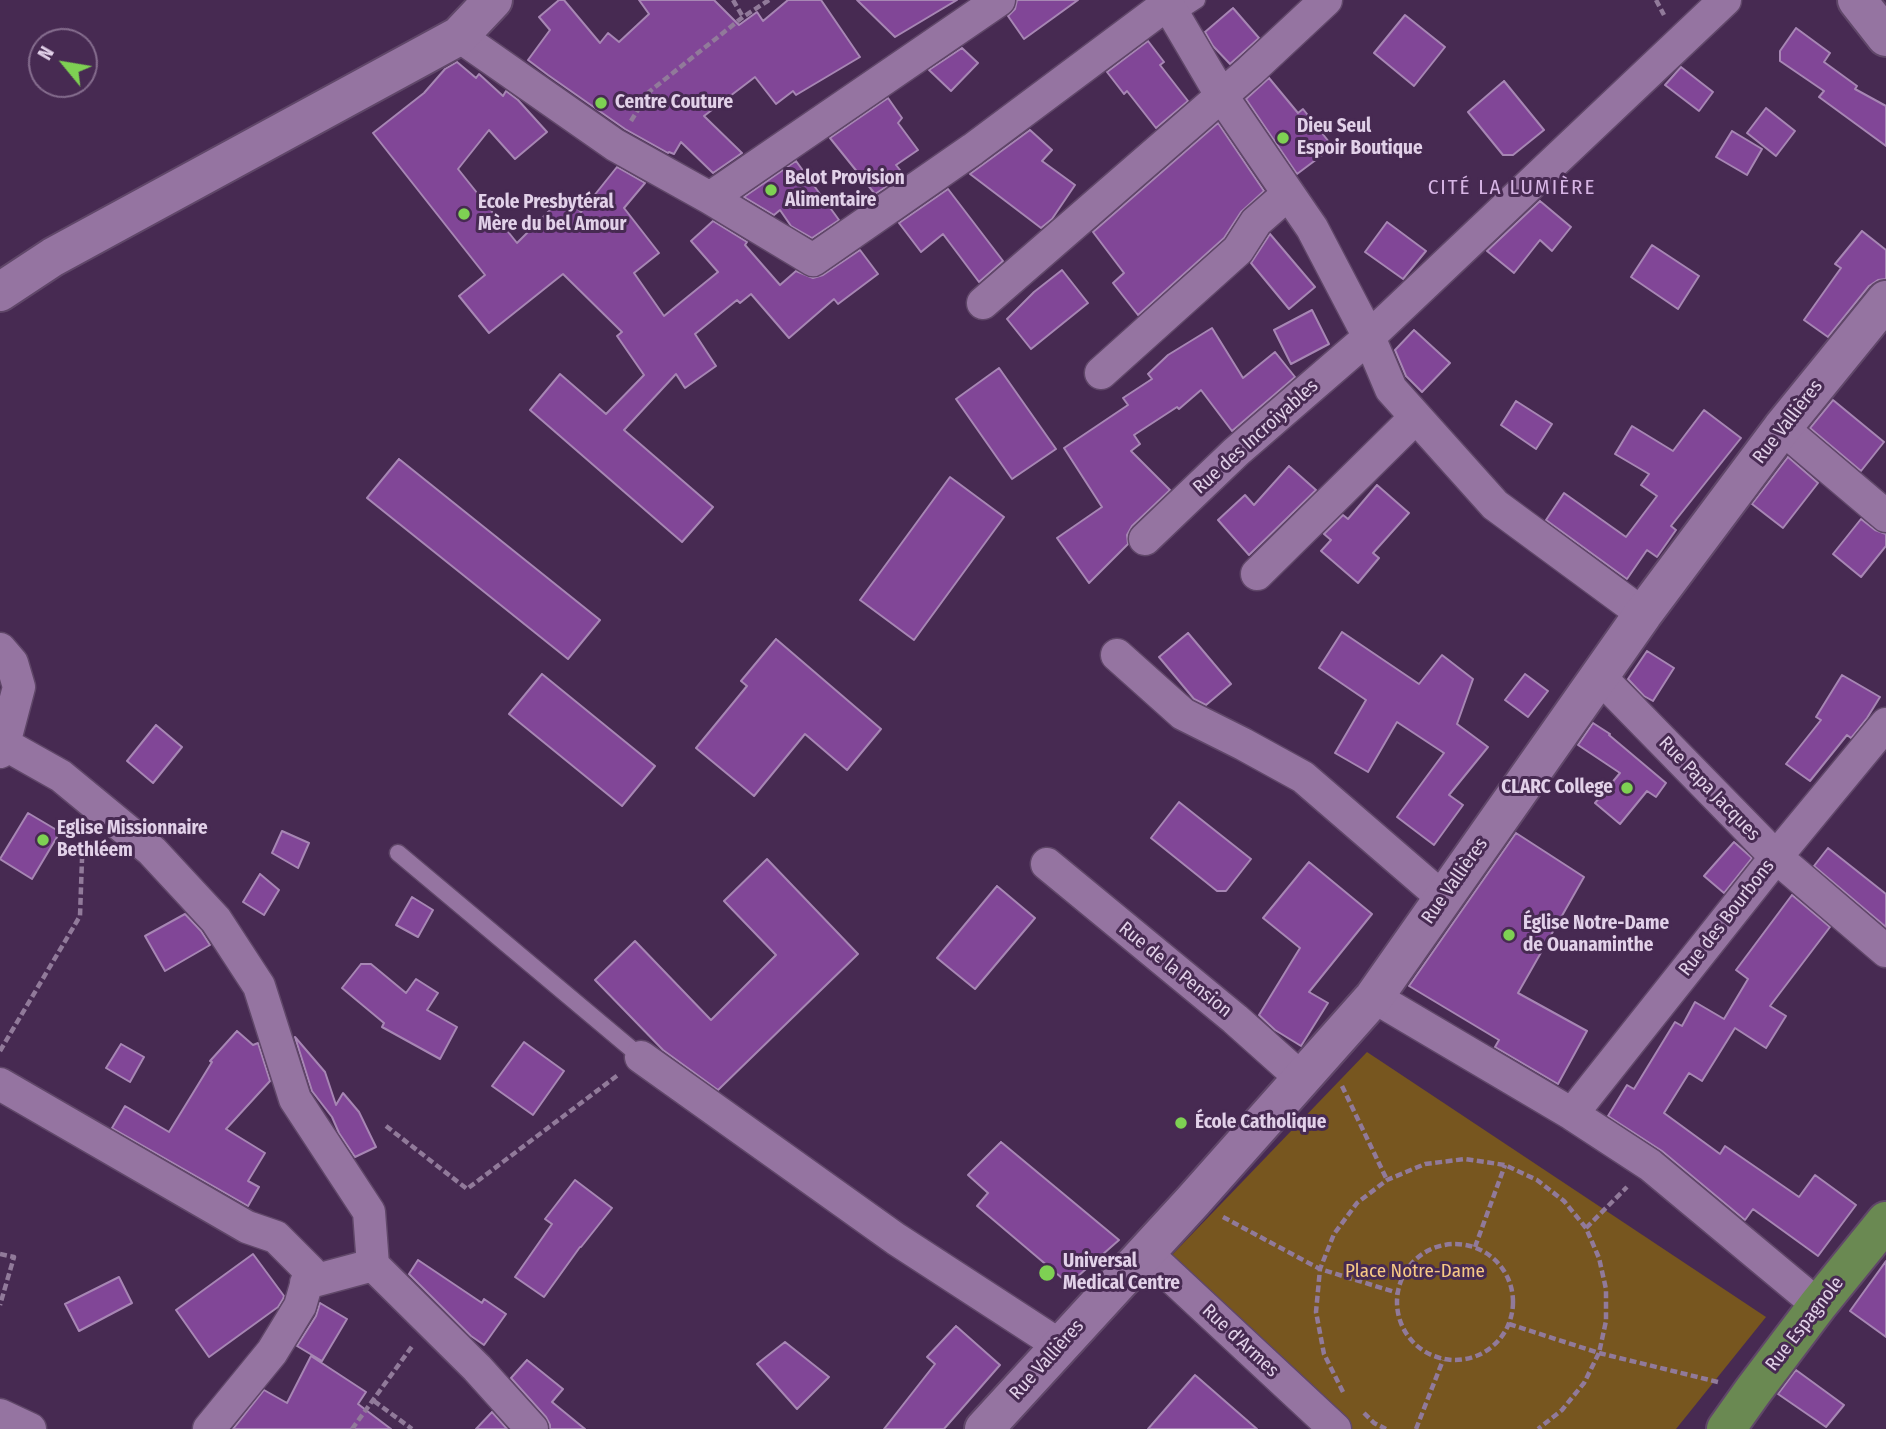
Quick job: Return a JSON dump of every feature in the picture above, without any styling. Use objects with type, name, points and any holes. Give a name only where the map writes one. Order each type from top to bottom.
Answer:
[{"type":"main road","name":"Rue Espagnole","points":[[1727,1429],[1818,1305],[1886,1221]]},
{"type":"street","points":[[0,292],[53,257],[459,36],[493,0]]},
{"type":"street","points":[[710,198],[999,0]]},
{"type":"street","points":[[983,303],[1250,71],[1326,0]]},
{"type":"street","name":"Rue des Incroiyables","points":[[1145,539],[1236,452],[1368,337],[1725,0]]},
{"type":"street","points":[[1857,0],[1886,37]]},
{"type":"street","points":[[459,36],[615,145],[813,260],[1175,5],[1221,95],[1312,229],[1368,337],[1391,389],[1494,505],[1643,614]]},
{"type":"street","points":[[1101,373],[1238,250],[1256,222],[1288,194]]},
{"type":"street","name":"Rue Vallières","points":[[984,1429],[1193,1201],[1374,997],[1643,614],[1782,428],[1886,300]]},
{"type":"street","points":[[1257,574],[1416,417]]},
{"type":"street","points":[[1782,428],[1886,516]]},
{"type":"street","points":[[0,649],[12,663],[19,687],[2,748],[61,776],[152,851],[216,920],[259,986],[295,1099],[369,1212],[373,1265],[477,1368],[532,1429]]},
{"type":"street","points":[[1117,654],[1183,714],[1303,777],[1443,898]]},
{"type":"street","name":"Rue Papa Jacques","points":[[1600,677],[1776,857],[1886,951]]},
{"type":"street","name":"Rue des Bourbons","points":[[1572,1114],[1776,857],[1886,724]]},
{"type":"street","name":"Rue de la Pension","points":[[1047,864],[1235,1019],[1313,1065]]},
{"type":"street","points":[[1374,997],[1572,1114],[1650,1165],[1818,1305]]},
{"type":"street","points":[[641,1057],[896,1239],[1059,1345]]},
{"type":"street","points":[[0,1084],[247,1227],[276,1237],[310,1271],[300,1306],[272,1352],[209,1429]]},
{"type":"street","name":"Rue d'Armes","points":[[1146,1253],[1335,1429]]},
{"type":"street","points":[[306,1283],[373,1265]]},
{"type":"street","points":[[0,1415],[30,1429]]},
{"type":"lane","points":[[398,853],[641,1057]]},
{"type":"path","points":[[733,0],[743,17]]},
{"type":"path","points":[[615,145],[649,92],[743,17],[769,0]]},
{"type":"path","points":[[0,1051],[80,916],[82,859],[104,811]]},
{"type":"path","points":[[386,1126],[467,1189],[641,1057]]},
{"type":"path","points":[[1313,1065],[1387,1180]]},
{"type":"path","points":[[1351,1400],[1343,1392],[1324,1354],[1315,1312],[1320,1269],[1335,1234],[1357,1203],[1387,1180],[1425,1164],[1465,1159],[1506,1165],[1537,1180],[1564,1201],[1586,1228],[1599,1258],[1606,1289],[1606,1321],[1598,1353],[1584,1384],[1562,1410],[1538,1429]]},
{"type":"path","points":[[1475,1247],[1506,1165]]},
{"type":"path","points":[[1586,1228],[1650,1165]]},
{"type":"path","points":[[1193,1201],[1320,1269],[1398,1293]]},
{"type":"path","points":[[1459,1244],[1475,1247],[1492,1256],[1504,1270],[1512,1287],[1513,1306],[1509,1324],[1498,1341],[1483,1354],[1464,1360],[1443,1360],[1426,1353],[1413,1343],[1403,1328],[1398,1311],[1398,1293],[1403,1276],[1412,1262],[1426,1252],[1459,1244]]},
{"type":"path","points":[[0,1254],[14,1256],[0,1305]]},
{"type":"path","points":[[352,1429],[429,1321]]},
{"type":"path","points":[[1509,1324],[1598,1353],[1753,1391]]},
{"type":"path","points":[[1416,1429],[1443,1360]]},
{"type":"path","points":[[374,1401],[412,1429]]},
{"type":"path","points":[[1359,1407],[1374,1423],[1386,1429]]},
{"type":"green space","name":"Place Notre-Dame","points":[[1367,1052],[1766,1317],[1676,1429],[1352,1429],[1170,1257]]},
{"type":"building","points":[[559,0],[564,0],[600,43],[608,33],[619,42],[649,14],[639,0],[714,0],[739,25],[757,12],[763,21],[788,0],[821,0],[860,57],[796,95],[793,91],[776,104],[755,77],[704,116],[742,153],[713,173],[681,142],[674,154],[668,153],[625,129],[528,60],[550,30],[539,17]]},
{"type":"building","points":[[857,0],[957,0],[895,37]]},
{"type":"building","points":[[1017,0],[1078,0],[1024,39],[1008,16],[1015,9]]},
{"type":"building","points":[[1233,8],[1259,38],[1230,64],[1213,46],[1205,32]]},
{"type":"building","points":[[1405,15],[1445,47],[1414,86],[1374,53]]},
{"type":"building","points":[[1796,28],[1830,53],[1824,62],[1857,86],[1855,89],[1886,106],[1886,146],[1819,97],[1824,91],[1780,61],[1780,51]]},
{"type":"building","points":[[1148,41],[1164,62],[1160,65],[1188,101],[1156,128],[1127,91],[1124,94],[1107,72]]},
{"type":"building","points":[[962,48],[978,63],[951,91],[929,70]]},
{"type":"building","points":[[457,62],[476,78],[479,74],[503,96],[506,91],[518,100],[547,132],[515,159],[489,130],[458,169],[517,243],[564,196],[581,212],[617,167],[645,183],[624,208],[659,253],[634,273],[664,316],[718,272],[691,241],[713,221],[747,242],[745,245],[780,285],[796,271],[813,278],[823,275],[860,250],[878,274],[838,304],[834,299],[789,338],[751,294],[740,303],[737,300],[695,334],[716,366],[685,388],[676,374],[624,430],[713,507],[682,542],[530,410],[560,374],[606,414],[644,375],[617,336],[622,332],[563,274],[489,333],[459,296],[485,275],[373,133],[424,93],[445,69]]},
{"type":"building","points":[[1681,67],[1713,92],[1699,111],[1665,85]]},
{"type":"building","points":[[1269,78],[1298,113],[1303,109],[1333,147],[1297,174],[1246,99]]},
{"type":"building","points":[[1504,81],[1544,130],[1513,155],[1503,155],[1468,112]]},
{"type":"building","points":[[888,98],[902,118],[898,123],[918,150],[896,165],[904,175],[875,194],[830,138]]},
{"type":"building","points":[[1766,108],[1795,131],[1776,156],[1747,133]]},
{"type":"building","points":[[1218,123],[1264,191],[1241,212],[1224,238],[1138,315],[1113,283],[1124,273],[1093,232]]},
{"type":"building","points":[[1030,130],[1052,150],[1042,161],[1075,185],[1052,219],[1041,228],[970,174]]},
{"type":"building","points":[[1732,131],[1762,149],[1747,175],[1716,157]]},
{"type":"building","points":[[796,161],[839,220],[812,238],[791,226],[780,210],[774,215],[744,197]]},
{"type":"building","points":[[948,189],[1003,261],[979,282],[943,234],[921,252],[899,223]]},
{"type":"building","points":[[1540,201],[1571,227],[1552,251],[1540,240],[1514,273],[1487,251]]},
{"type":"building","points":[[1387,222],[1426,251],[1403,279],[1365,252]]},
{"type":"building","points":[[1862,231],[1886,250],[1886,279],[1878,280],[1869,286],[1828,337],[1804,320],[1841,268],[1835,264]]},
{"type":"building","points":[[1270,234],[1315,287],[1289,309],[1251,263]]},
{"type":"building","points":[[1652,245],[1699,276],[1678,309],[1631,277]]},
{"type":"building","points":[[1062,270],[1088,303],[1031,349],[1007,319],[1034,292]]},
{"type":"building","points":[[1312,310],[1329,344],[1291,364],[1274,330]]},
{"type":"building","points":[[1212,328],[1243,378],[1275,352],[1295,377],[1232,431],[1201,390],[1179,409],[1177,407],[1134,435],[1140,444],[1131,451],[1170,490],[1132,526],[1127,535],[1128,544],[1089,583],[1057,538],[1102,507],[1064,448],[1128,405],[1123,398],[1152,379],[1148,374],[1168,355]]},
{"type":"building","points":[[1414,330],[1450,363],[1422,392],[1406,376],[1395,350]]},
{"type":"building","points":[[999,368],[1056,449],[1012,479],[956,399]]},
{"type":"building","points":[[1833,400],[1884,442],[1861,471],[1810,428]]},
{"type":"building","points":[[1516,401],[1552,424],[1536,449],[1501,425]]},
{"type":"building","points":[[1704,410],[1741,438],[1671,526],[1676,530],[1657,557],[1647,550],[1627,579],[1546,520],[1564,493],[1626,537],[1657,496],[1641,485],[1649,474],[1615,454],[1632,426],[1673,451]]},
{"type":"building","points":[[1788,457],[1818,483],[1783,528],[1752,504]]},
{"type":"building","points":[[399,459],[600,620],[568,659],[367,498]]},
{"type":"building","points":[[1289,466],[1316,490],[1249,555],[1218,520],[1245,495],[1254,505]]},
{"type":"building","points":[[950,477],[1004,517],[914,640],[860,600]]},
{"type":"building","points":[[1377,485],[1409,513],[1373,553],[1379,558],[1358,583],[1321,551],[1331,540],[1324,534],[1343,515],[1348,519]]},
{"type":"building","points":[[1861,519],[1875,530],[1886,534],[1886,546],[1861,577],[1833,554]]},
{"type":"building","points":[[1342,632],[1419,684],[1442,655],[1473,679],[1457,724],[1488,747],[1449,795],[1463,805],[1434,845],[1397,817],[1444,753],[1397,722],[1368,772],[1335,753],[1366,700],[1319,668]]},
{"type":"building","points":[[1188,633],[1231,684],[1206,705],[1194,699],[1159,657]]},
{"type":"building","points":[[776,639],[881,729],[847,770],[805,734],[754,796],[696,748],[747,686],[741,681]]},
{"type":"building","points":[[1647,651],[1674,668],[1653,701],[1644,696],[1628,679]]},
{"type":"building","points":[[542,674],[655,766],[622,806],[509,714]]},
{"type":"building","points":[[1525,674],[1548,691],[1528,717],[1505,700]]},
{"type":"building","points":[[1842,675],[1880,697],[1851,738],[1847,735],[1810,781],[1786,764],[1821,720],[1816,717]]},
{"type":"building","points":[[1593,723],[1610,734],[1666,783],[1656,797],[1647,791],[1620,824],[1595,803],[1620,773],[1578,745]]},
{"type":"building","points":[[156,725],[182,747],[153,783],[127,761]]},
{"type":"building","points":[[1179,802],[1251,859],[1226,891],[1217,891],[1151,838]]},
{"type":"building","points":[[28,813],[60,832],[32,879],[0,859]]},
{"type":"building","points":[[282,831],[309,843],[298,868],[272,853]]},
{"type":"building","points":[[1516,833],[1584,877],[1518,993],[1587,1031],[1558,1084],[1495,1047],[1499,1040],[1409,986]]},
{"type":"building","points":[[1734,842],[1752,858],[1724,893],[1704,876]]},
{"type":"building","points":[[1828,848],[1886,894],[1886,927],[1814,866]]},
{"type":"building","points":[[767,859],[858,954],[718,1090],[663,1050],[595,980],[635,941],[711,1020],[776,955],[724,901]]},
{"type":"building","points":[[1309,862],[1372,914],[1309,992],[1328,1003],[1301,1046],[1275,1030],[1259,1015],[1300,948],[1263,918]]},
{"type":"building","points":[[260,874],[279,890],[264,915],[243,902]]},
{"type":"building","points":[[997,886],[1035,918],[975,989],[937,958]]},
{"type":"building","points":[[1792,895],[1830,927],[1770,1006],[1786,1016],[1766,1048],[1735,1028],[1702,1081],[1689,1073],[1664,1113],[1720,1154],[1725,1146],[1799,1197],[1815,1175],[1856,1205],[1818,1256],[1753,1209],[1745,1220],[1662,1151],[1608,1116],[1627,1085],[1634,1089],[1675,1022],[1682,1026],[1695,1002],[1724,1019],[1748,979],[1736,970]]},
{"type":"building","points":[[412,897],[433,910],[418,937],[396,925]]},
{"type":"building","points":[[185,914],[210,945],[165,971],[145,936]]},
{"type":"building","points":[[361,964],[371,964],[406,993],[416,979],[438,993],[427,1010],[457,1027],[440,1059],[382,1027],[384,1023],[342,988]]},
{"type":"building","points":[[237,1031],[253,1045],[258,1043],[270,1081],[226,1129],[265,1153],[248,1181],[259,1187],[248,1206],[112,1128],[125,1106],[169,1132],[212,1062],[210,1061]]},
{"type":"building","points":[[295,1037],[325,1072],[336,1105],[343,1093],[359,1112],[376,1147],[355,1157],[332,1117],[312,1091]]},
{"type":"building","points":[[524,1042],[564,1071],[533,1115],[492,1086]]},
{"type":"building","points":[[121,1044],[144,1057],[130,1082],[106,1068]]},
{"type":"building","points":[[1001,1142],[1119,1240],[1069,1284],[977,1206],[988,1193],[968,1175]]},
{"type":"building","points":[[575,1180],[612,1208],[544,1297],[515,1277],[552,1224],[545,1219]]},
{"type":"building","points":[[253,1254],[284,1296],[283,1299],[278,1307],[209,1357],[176,1310]]},
{"type":"building","points":[[418,1260],[482,1303],[484,1299],[506,1314],[484,1345],[471,1336],[409,1274]]},
{"type":"building","points":[[1886,1261],[1886,1337],[1850,1311]]},
{"type":"building","points":[[119,1277],[132,1303],[79,1331],[65,1304]]},
{"type":"building","points":[[320,1303],[347,1319],[322,1361],[297,1346],[316,1316]]},
{"type":"building","points":[[956,1326],[1000,1365],[944,1429],[884,1429],[935,1364],[927,1357]]},
{"type":"building","points":[[785,1342],[829,1377],[797,1409],[757,1364]]},
{"type":"building","points":[[311,1356],[366,1392],[358,1404],[391,1429],[233,1429],[264,1390],[287,1403]]},
{"type":"building","points":[[527,1360],[563,1389],[552,1402],[585,1429],[550,1429],[546,1417],[511,1378]]},
{"type":"building","points":[[1796,1370],[1844,1405],[1826,1427],[1778,1394]]},
{"type":"building","points":[[1195,1375],[1257,1429],[1148,1429]]},
{"type":"building","points":[[492,1412],[507,1429],[476,1429]]},
{"type":"place","name":"Centre Couture","points":[[601,103]]},
{"type":"place","name":"Dieu Seul Espoir Boutique","points":[[1283,138]]},
{"type":"place","name":"Belot Provision Alimentaire","points":[[771,190]]},
{"type":"place","name":"Ecole Presbytéral Mère du bel Amour","points":[[464,214]]},
{"type":"place","name":"CLARC College","points":[[1627,788]]},
{"type":"place","name":"Eglise Missionnaire Bethléem","points":[[43,840]]},
{"type":"place","name":"Église Notre-Dame de Ouanaminthe","points":[[1509,935]]},
{"type":"place","name":"École Catholique","points":[[1181,1123]]},
{"type":"place","name":"Universal Medical Centre","points":[[1047,1273]]},
{"type":"district","name":"CITÉ LA LUMIÈRE","points":[[1512,188]]}]
